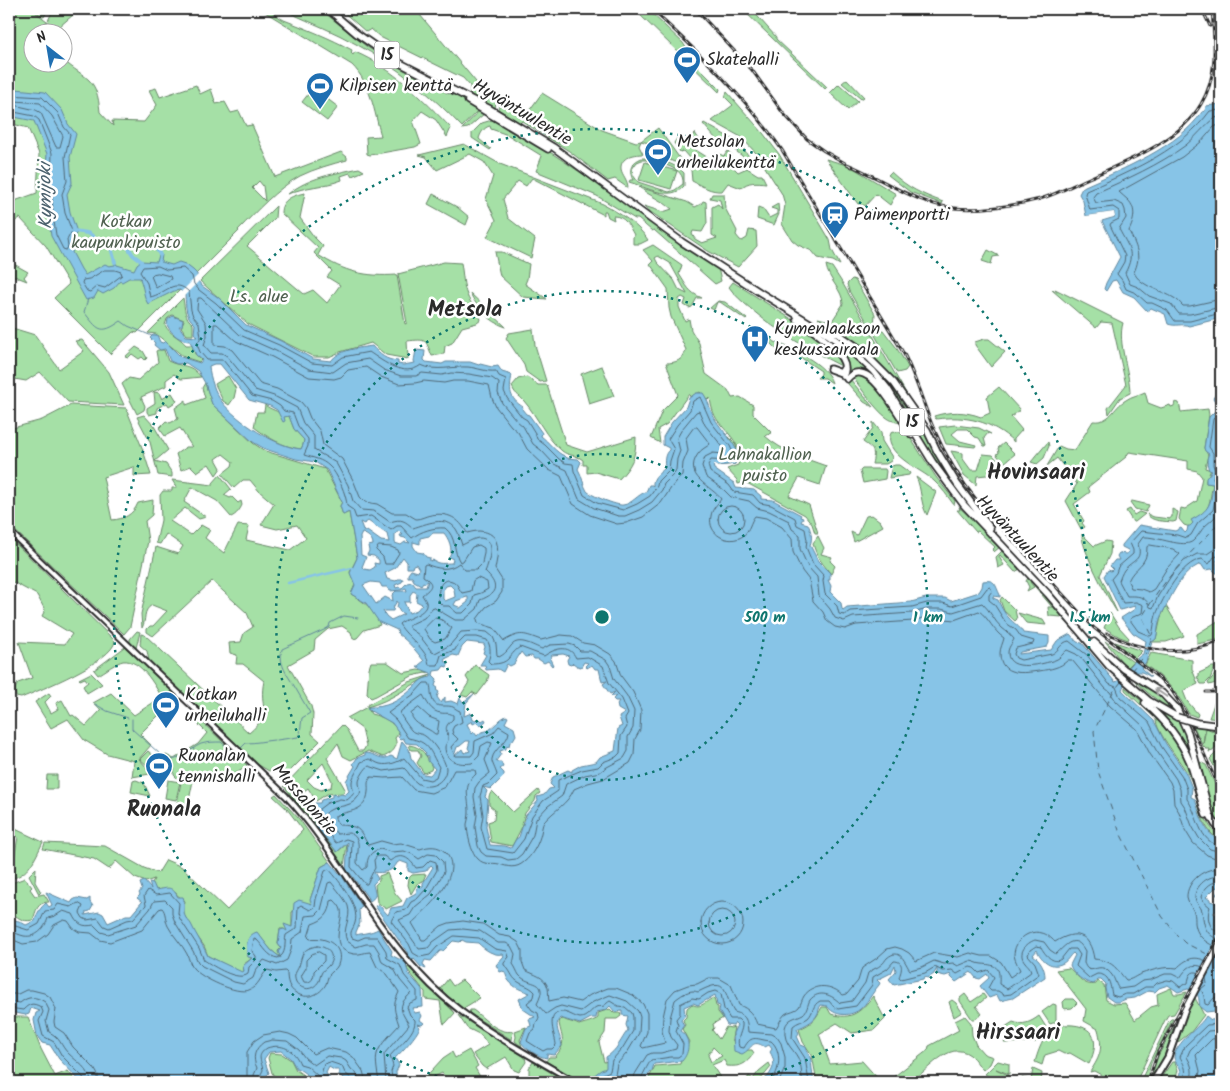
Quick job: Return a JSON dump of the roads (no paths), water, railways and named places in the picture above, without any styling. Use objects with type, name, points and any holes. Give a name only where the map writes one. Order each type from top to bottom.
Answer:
[{"type":"highway","name":"Hyväntuulentie","points":[[328,9],[356,33],[390,57],[452,90],[575,164],[699,254],[837,340],[867,365],[892,394],[928,456],[946,482],[971,512],[1121,672]]},
{"type":"highway","name":"Hyväntuulentie","points":[[672,234],[821,326],[852,348],[880,375],[899,400],[944,474],[963,499],[1045,586],[1130,683],[1177,716],[1197,723],[1221,726]]},
{"type":"highway","points":[[761,293],[822,338],[840,356],[846,366],[845,378],[860,373],[868,376],[876,384],[896,410],[931,464],[946,482]]},
{"type":"highway","points":[[830,369],[841,373],[846,366]]},
{"type":"highway","points":[[1121,672],[1136,677],[1169,699],[1182,716],[1209,810],[1215,824],[1221,830]]},
{"type":"highway","points":[[1130,683],[1136,694],[1163,719],[1178,738],[1190,764],[1209,821],[1213,828],[1221,834]]},
{"type":"highway","name":"Hyväntuulentie","points":[[1177,716],[1221,722]]},
{"type":"main road","name":"Mussalontie","points":[[9,531],[286,796],[308,822],[404,955],[427,982],[460,1010],[484,1027],[575,1082]]},
{"type":"main road","points":[[1153,1082],[1168,1057],[1182,1014],[1221,941]]},
{"type":"water","points":[[9,90],[45,92],[62,110],[68,124],[76,134],[70,157],[72,183],[67,194],[70,212],[77,232],[72,241],[74,248],[72,252],[85,275],[105,264],[109,266],[115,265],[115,262],[117,265],[134,270],[141,261],[157,262],[159,255],[162,255],[161,262],[172,265],[179,262],[193,270],[197,274],[198,281],[202,286],[219,298],[246,325],[281,341],[313,359],[331,361],[344,352],[372,346],[390,360],[398,361],[398,364],[403,365],[415,363],[416,350],[425,351],[424,360],[426,362],[442,364],[446,362],[470,362],[492,367],[498,366],[502,372],[512,375],[511,393],[542,433],[541,436],[562,455],[567,458],[578,459],[581,462],[578,469],[587,491],[604,500],[620,505],[629,503],[646,492],[649,485],[653,486],[655,478],[665,468],[665,456],[669,450],[669,448],[663,445],[663,437],[672,422],[686,407],[689,398],[696,393],[703,393],[715,419],[739,455],[735,464],[718,466],[715,464],[713,465],[714,469],[734,483],[736,488],[754,490],[761,496],[761,499],[773,500],[801,515],[800,517],[803,518],[801,522],[808,524],[811,532],[810,545],[818,561],[830,573],[830,580],[828,580],[831,586],[830,592],[841,603],[843,610],[847,607],[911,602],[926,598],[945,598],[951,601],[979,592],[983,581],[990,581],[993,582],[1000,595],[1000,597],[993,596],[993,598],[998,600],[1006,614],[1023,633],[1049,636],[1047,647],[1020,652],[1019,654],[1051,650],[1057,641],[1070,634],[1077,642],[1082,643],[1115,682],[1143,654],[1146,641],[1133,633],[1121,618],[1135,609],[1135,606],[1120,610],[1104,576],[1108,570],[1111,571],[1113,569],[1110,566],[1115,560],[1119,560],[1117,556],[1119,553],[1126,554],[1129,552],[1122,545],[1139,525],[1175,531],[1181,528],[1185,533],[1188,526],[1193,523],[1191,520],[1202,513],[1208,506],[1213,484],[1206,483],[1206,478],[1212,471],[1209,470],[1207,464],[1209,454],[1204,448],[1209,417],[1219,407],[1213,398],[1217,393],[1221,395],[1221,560],[1216,561],[1218,573],[1212,569],[1205,570],[1201,564],[1187,573],[1182,579],[1161,616],[1156,639],[1152,642],[1146,662],[1141,668],[1151,677],[1141,672],[1136,672],[1129,678],[1122,690],[1154,721],[1166,744],[1186,773],[1192,788],[1191,797],[1195,799],[1207,829],[1210,834],[1221,842],[1221,894],[1216,895],[1219,889],[1216,887],[1206,897],[1216,903],[1219,908],[1213,913],[1216,915],[1215,924],[1221,929],[1221,1003],[1214,1004],[1215,1011],[1206,1012],[1200,1007],[1198,995],[1195,992],[1188,989],[1178,992],[1168,985],[1159,988],[1155,992],[1148,991],[1135,998],[1114,1002],[1107,997],[1106,984],[1101,979],[1098,979],[1094,984],[1076,975],[1070,965],[1075,955],[1073,953],[1063,963],[1053,965],[1043,959],[1037,950],[1033,955],[1042,964],[1045,977],[1013,998],[1000,1001],[997,995],[989,998],[980,986],[989,978],[987,974],[980,979],[976,978],[971,972],[956,982],[951,977],[951,974],[945,976],[937,974],[937,968],[934,974],[928,978],[924,977],[923,979],[894,985],[889,979],[896,971],[895,965],[891,973],[877,980],[880,983],[879,985],[865,1005],[859,1010],[851,1014],[838,1014],[827,1006],[821,1005],[814,1019],[797,1029],[799,1033],[797,1036],[801,1045],[806,1047],[811,1060],[815,1082],[764,1082],[773,1068],[770,1052],[772,1049],[769,1045],[765,1047],[754,1044],[742,1054],[734,1051],[733,1033],[737,1025],[735,1023],[733,1026],[727,1025],[719,1011],[720,1006],[717,1005],[715,995],[698,1005],[693,1003],[684,1007],[685,1015],[681,1020],[684,1025],[680,1031],[688,1041],[688,1049],[682,1061],[654,1064],[645,1082],[598,1082],[597,1080],[592,1082],[589,1079],[606,1068],[606,1057],[616,1048],[628,1030],[626,1025],[628,1016],[622,1015],[622,1011],[615,1012],[610,1006],[606,1010],[597,1012],[596,1018],[591,1018],[580,1024],[560,1018],[557,1028],[562,1046],[554,1055],[547,1054],[547,1058],[536,1054],[521,1042],[526,1028],[531,1026],[529,1019],[535,1017],[523,1009],[519,999],[530,993],[518,989],[508,980],[503,971],[500,972],[496,965],[504,956],[503,954],[493,953],[478,943],[462,940],[460,942],[453,941],[431,961],[425,960],[423,964],[426,969],[421,967],[414,959],[406,966],[409,974],[422,989],[423,1007],[412,1008],[415,1013],[420,1012],[422,1016],[420,1020],[424,1023],[422,1025],[417,1024],[420,1027],[416,1034],[395,1058],[399,1065],[396,1072],[397,1082],[349,1082],[339,1075],[339,1070],[329,1067],[326,1073],[332,1082],[318,1082],[296,1068],[291,1059],[281,1051],[269,1052],[264,1059],[269,1073],[265,1077],[268,1080],[277,1082],[81,1082],[59,1059],[50,1045],[42,1043],[37,1036],[34,1020],[36,1013],[40,1011],[31,1008],[29,1014],[26,1015],[9,1012],[9,919],[26,925],[35,921],[39,911],[46,903],[49,907],[52,905],[46,892],[71,903],[77,898],[87,900],[90,898],[93,906],[85,915],[99,912],[103,914],[108,923],[126,915],[131,915],[142,902],[137,898],[142,889],[140,883],[144,881],[151,889],[149,882],[153,883],[156,890],[169,888],[178,897],[183,897],[186,919],[191,924],[208,956],[242,972],[244,971],[243,966],[252,958],[248,957],[247,942],[257,932],[271,950],[281,958],[278,952],[281,948],[278,944],[280,930],[284,929],[287,931],[284,924],[292,927],[294,903],[299,900],[312,904],[310,900],[321,867],[330,862],[340,874],[346,870],[348,842],[337,852],[319,830],[311,816],[314,813],[312,809],[315,803],[320,803],[321,800],[332,797],[332,794],[335,793],[336,796],[345,795],[349,791],[346,781],[355,766],[353,764],[357,758],[365,755],[365,753],[369,753],[381,758],[391,756],[397,759],[402,741],[409,749],[411,758],[423,774],[430,775],[435,769],[428,761],[426,753],[417,744],[406,743],[403,738],[400,739],[398,737],[400,734],[392,723],[367,709],[369,707],[387,705],[397,700],[422,680],[431,677],[431,673],[417,667],[420,667],[419,665],[424,661],[398,634],[397,630],[379,622],[366,603],[351,594],[355,585],[350,573],[357,558],[349,512],[343,515],[340,506],[342,502],[327,470],[315,462],[296,459],[265,449],[253,442],[212,404],[205,383],[198,371],[186,363],[177,364],[170,361],[165,349],[160,350],[154,345],[155,343],[150,338],[153,335],[157,335],[160,342],[163,343],[165,341],[181,357],[200,363],[202,360],[196,355],[190,341],[177,337],[167,325],[168,319],[173,316],[183,320],[182,326],[179,326],[186,336],[197,337],[194,333],[195,324],[189,318],[187,311],[185,295],[180,290],[174,291],[148,304],[141,278],[129,278],[122,282],[120,281],[114,288],[103,294],[98,291],[94,298],[86,300],[51,236],[45,179],[47,154],[34,121],[9,116]],"holes":[[[220,364],[249,400],[277,410],[283,422],[285,421],[284,417],[289,416],[294,429],[304,440],[301,449],[269,438],[237,417],[219,398],[213,385],[209,366]],[[368,521],[387,534],[389,542],[381,541],[367,531],[364,532],[360,522],[364,524]],[[399,531],[403,535],[400,535],[401,537],[410,543],[405,542],[401,545],[395,543],[395,534]],[[362,533],[370,538],[373,543],[373,545],[368,546],[369,551],[367,555],[374,556],[379,560],[379,564],[374,563],[375,567],[370,570],[364,569],[362,567],[366,557],[361,555],[360,537]],[[433,533],[444,533],[450,544],[451,551],[449,557],[453,559],[452,563],[430,561],[430,558],[426,557],[423,553],[417,552],[413,542],[420,544],[420,538]],[[403,557],[407,562],[407,568],[412,568],[416,564],[419,569],[418,572],[411,570],[408,577],[412,577],[414,581],[421,585],[423,582],[428,581],[426,587],[416,587],[412,582],[407,583],[402,588],[396,588],[395,585],[402,582],[403,579],[396,581],[387,579],[385,573],[395,568]],[[371,582],[380,583],[382,587],[387,587],[390,591],[406,588],[407,591],[396,591],[392,595],[393,601],[385,597],[376,604],[363,585]],[[450,585],[454,589],[455,597],[445,601],[443,599],[443,590],[446,586]],[[413,591],[417,593],[416,601],[422,604],[417,610],[409,613],[404,602],[410,602],[410,595]],[[468,597],[468,602],[459,609],[459,607],[454,605],[456,601]],[[397,601],[397,607],[404,614],[391,620],[383,611],[393,611]],[[467,642],[484,644],[483,653],[486,655],[480,665],[485,665],[486,670],[498,669],[503,672],[507,664],[510,666],[514,664],[521,652],[525,657],[532,656],[534,659],[544,663],[548,661],[552,666],[550,659],[552,655],[563,654],[569,656],[568,664],[571,665],[573,663],[581,667],[584,662],[588,663],[585,666],[587,668],[592,665],[595,669],[599,669],[602,682],[607,681],[603,684],[610,694],[615,692],[611,696],[616,696],[613,699],[619,701],[617,704],[618,709],[625,713],[619,717],[622,726],[618,728],[615,751],[600,757],[596,762],[581,765],[572,770],[572,772],[568,770],[553,777],[550,784],[554,788],[549,789],[544,795],[537,797],[538,801],[526,815],[519,837],[511,848],[490,845],[486,827],[488,800],[485,797],[487,791],[483,787],[491,789],[504,776],[500,769],[503,767],[501,762],[496,761],[501,754],[500,751],[506,749],[516,735],[514,728],[505,723],[508,717],[506,716],[489,730],[481,732],[477,736],[474,732],[472,734],[467,724],[472,721],[473,724],[477,722],[481,725],[486,721],[485,719],[482,721],[480,719],[473,720],[471,713],[464,716],[466,703],[474,694],[463,702],[460,698],[458,704],[451,701],[445,702],[445,697],[441,703],[437,697],[439,692],[436,690],[438,688],[435,686],[437,679],[433,675],[434,671],[441,670],[444,666],[447,667],[449,663],[444,661],[453,655],[458,656],[462,647]],[[466,741],[470,741],[468,748],[470,751],[464,753],[462,749],[454,756],[457,747]],[[400,861],[408,864],[408,871],[413,873],[426,871],[431,865],[433,867],[423,883],[423,887],[418,886],[416,893],[407,898],[403,906],[391,908],[388,915],[379,905],[375,906],[408,954],[401,960],[391,955],[392,951],[378,929],[356,935],[360,923],[359,910],[362,906],[343,878],[344,875],[350,873],[370,901],[375,895],[373,884],[378,879],[374,872],[391,870]]]},
{"type":"water","points":[[1221,104],[1221,318],[1189,326],[1171,325],[1168,324],[1165,314],[1151,308],[1147,311],[1134,297],[1123,292],[1116,280],[1112,281],[1106,291],[1104,289],[1120,257],[1102,221],[1115,217],[1114,212],[1086,216],[1083,201],[1079,194],[1085,186],[1132,165],[1180,136],[1205,111],[1206,106]]},
{"type":"water","points":[[1206,1016],[1211,1020],[1221,1019],[1221,1082],[1176,1082],[1181,1070],[1174,1059],[1175,1052]]},
{"type":"waterway","points":[[73,231],[88,233],[99,244],[106,243],[114,246],[128,242],[146,243],[154,247],[160,255]]},
{"type":"waterway","points":[[110,244],[115,262]]},
{"type":"waterway","points":[[126,244],[133,255],[141,261]]},
{"type":"waterway","points":[[88,299],[84,312],[96,326],[104,329],[114,326],[121,321],[152,336]]},
{"type":"waterway","points":[[288,583],[352,568]]},
{"type":"waterway","points":[[291,681],[283,666],[281,658],[282,649],[324,630],[329,627],[330,623],[344,616],[358,618]]},
{"type":"waterway","points":[[277,740],[298,737],[302,718],[310,713],[293,684]]},
{"type":"waterway","points":[[95,704],[107,711],[128,718]]},
{"type":"waterway","points":[[132,719],[132,729],[160,754]]},
{"type":"waterway","points":[[240,749],[246,743],[274,740]]},
{"type":"waterway","points":[[163,757],[167,760],[177,759],[201,744],[214,742],[221,742],[235,754]]},
{"type":"railway","points":[[651,9],[721,76],[753,112],[782,150],[904,354],[929,418],[953,467],[965,485],[979,503],[1094,628],[1159,678],[1172,691],[1186,713],[1221,792]]},
{"type":"railway","points":[[1202,9],[1210,26]]},
{"type":"railway","points":[[847,164],[912,196],[940,206],[954,208],[974,209],[1009,205],[1040,199],[1059,192],[1151,149],[1180,129],[1191,117],[1201,104],[1211,81],[1214,58],[1212,9]]},
{"type":"railway","points":[[699,13],[752,70],[783,113],[807,139],[852,167]]},
{"type":"railway","points":[[1107,633],[1135,645],[1163,650],[1192,649],[1221,641]]},
{"type":"railway","points":[[1206,692],[1213,692]]},
{"type":"railway","points":[[1148,1082],[1158,1052],[1221,933]]},
{"type":"place","name":"Skatehalli","points":[[687,84]]},
{"type":"place","name":"Kilpisen kenttä","points":[[320,110]]},
{"type":"place","name":"Metsolan urheilukenttä","points":[[658,176]]},
{"type":"place","name":"Paimenportti","points":[[835,239]]},
{"type":"place","name":"Kymenlaakson keskussairaala","points":[[755,363]]},
{"type":"place","name":"Kotkan urheiluhalli","points":[[166,729]]},
{"type":"place","name":"Ruonalan tennishalli","points":[[159,790]]},
{"type":"district","name":"Metsola","points":[[465,310]]},
{"type":"district","name":"Hovinsaari","points":[[1036,473]]},
{"type":"district","name":"Ruonala","points":[[164,810]]},
{"type":"district","name":"Hirssaari","points":[[1018,1033]]},
{"type":"water label","name":"Kymijoki","points":[[46,196]]},
{"type":"park label","name":"Kotkan kaupunkipuisto","points":[[126,232]]},
{"type":"park label","name":"Ls. alue","points":[[259,297]]},
{"type":"park label","name":"Lahnakallion puisto","points":[[765,465]]}]
